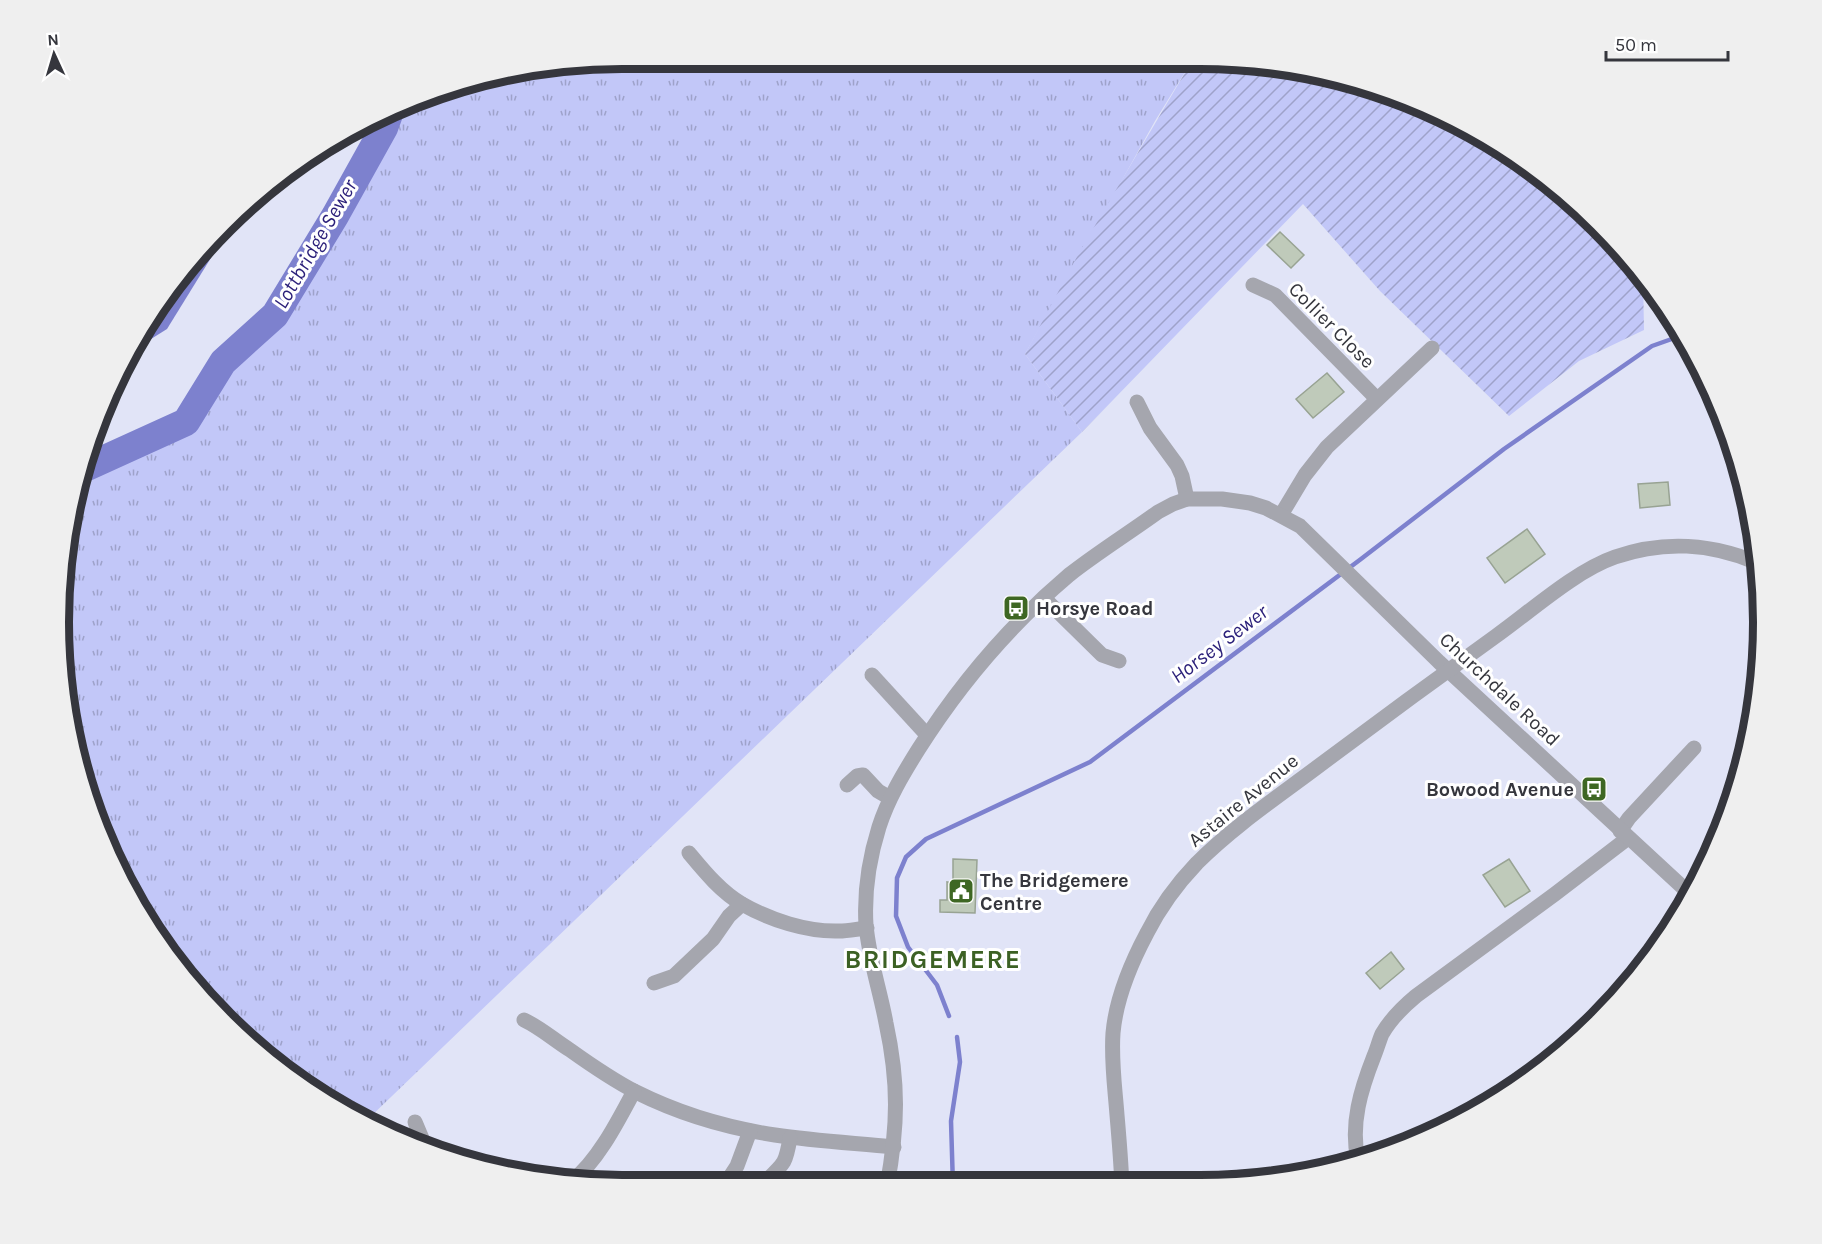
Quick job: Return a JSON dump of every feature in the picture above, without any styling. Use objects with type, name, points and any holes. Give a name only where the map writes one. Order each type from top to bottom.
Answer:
[{"type":"street","name":"Collier Close","points":[[1253,285],[1275,296],[1377,399]]},
{"type":"street","points":[[1281,515],[1305,475],[1321,454],[1432,348]]},
{"type":"street","points":[[889,1175],[896,1118],[894,1072],[886,1020],[869,952],[867,927],[866,886],[870,858],[879,825],[900,779],[927,735],[988,654],[1027,613],[1071,574],[1158,512],[1187,499],[1177,465],[1150,428],[1137,402]]},
{"type":"street","name":"Churchdale Road","points":[[1187,499],[1205,498],[1250,503],[1281,515],[1299,526],[1448,670],[1684,889]]},
{"type":"street","name":"Astaire Avenue","points":[[1121,1175],[1113,1070],[1113,1032],[1120,998],[1147,933],[1169,895],[1198,863],[1230,834],[1448,670],[1582,573],[1613,558],[1646,548],[1675,545],[1708,548],[1749,559]]},
{"type":"street","points":[[1044,598],[1102,655],[1119,661]]},
{"type":"street","points":[[872,675],[927,735]]},
{"type":"street","points":[[1356,1152],[1359,1099],[1382,1034],[1399,1013],[1416,996],[1555,894],[1624,835],[1694,748]]},
{"type":"street","points":[[847,785],[857,776],[863,775],[878,791],[890,798]]},
{"type":"street","points":[[689,854],[741,904],[772,918],[812,929],[841,931],[867,927]]},
{"type":"street","points":[[654,983],[674,976],[713,939],[729,915],[741,904]]},
{"type":"street","points":[[524,1020],[540,1028],[569,1050],[634,1091],[688,1113],[750,1131],[790,1138],[894,1147]]},
{"type":"street","points":[[580,1173],[590,1164],[616,1125],[634,1091]]},
{"type":"street","points":[[415,1122],[421,1137]]},
{"type":"street","points":[[731,1175],[737,1166],[750,1131]]},
{"type":"street","points":[[772,1175],[784,1164],[790,1138]]},
{"type":"green space","points":[[1187,69],[1155,121],[1025,354],[1082,432],[372,1115],[315,1082],[257,1038],[206,987],[162,929],[126,867],[98,800],[80,730],[74,694],[69,622],[74,550],[92,466],[186,422],[223,362],[275,315],[335,216],[386,122],[444,98],[514,80],[586,70]]},
{"type":"green space","points":[[1187,69],[1236,70],[1272,74],[1308,80],[1378,98],[1445,126],[1507,162],[1565,206],[1616,257],[1639,285],[1643,291],[1644,330],[1579,361],[1509,416],[1380,291],[1303,204],[1082,432],[1025,354],[1080,251]]},
{"type":"water","points":[[221,241],[167,329],[145,343],[183,285]]},
{"type":"building","points":[[1280,232],[1304,255],[1291,268],[1267,245]]},
{"type":"building","points":[[1327,373],[1344,392],[1313,418],[1296,399]]},
{"type":"building","points":[[1668,482],[1670,505],[1640,508],[1638,484]]},
{"type":"building","points":[[1527,529],[1545,554],[1505,583],[1487,558]]},
{"type":"building","name":"The Bridgemere Centre","points":[[953,859],[977,860],[975,913],[940,912],[940,900],[947,900],[947,882],[953,883]]},
{"type":"building","points":[[1509,859],[1530,891],[1505,907],[1483,875]]},
{"type":"building","points":[[1391,952],[1404,969],[1380,989],[1366,973]]},
{"type":"waterway","name":"Lottbridge Sewer","points":[[92,465],[186,422],[223,362],[275,315],[335,216],[386,122]]},
{"type":"waterway","name":"Horsey Sewer","points":[[949,1016],[937,985],[908,947],[896,916],[897,878],[906,857],[926,839],[1090,762],[1504,449],[1652,346],[1674,338]]},
{"type":"waterway","name":"Horsey Sewer","points":[[953,1175],[951,1121],[960,1062],[957,1037]]},
{"type":"place","name":"Horsye Road","points":[[1016,608]]},
{"type":"place","name":"Bowood Avenue","points":[[1594,789]]},
{"type":"place","name":"The Bridgemere Centre","points":[[961,891]]},
{"type":"district","name":"BRIDGEMERE","points":[[933,959]]}]
